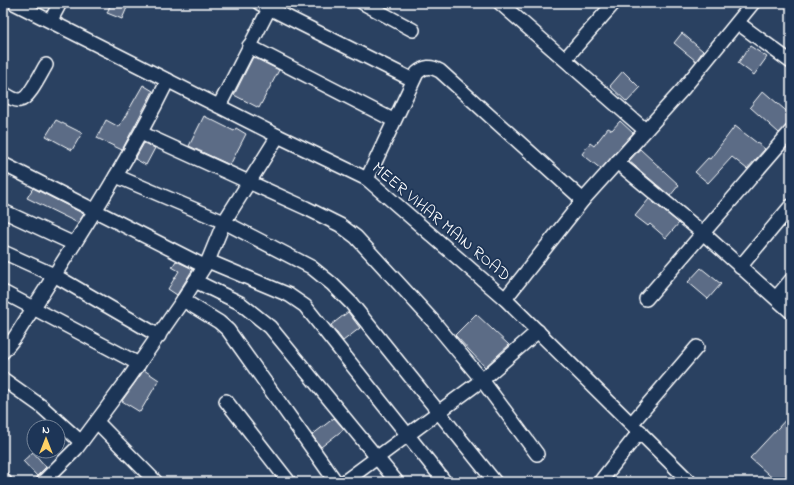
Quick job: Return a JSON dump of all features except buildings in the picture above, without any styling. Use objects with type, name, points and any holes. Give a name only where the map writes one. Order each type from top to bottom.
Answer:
[{"type":"street","name":"MEER VIHAR MAIN ROAD","points":[[14,3],[51,20],[278,136],[367,179],[505,299],[690,482]]},
{"type":"street","points":[[51,20],[60,3]]},
{"type":"street","points":[[363,3],[413,30]]},
{"type":"street","points":[[500,3],[645,130]]},
{"type":"street","points":[[565,59],[614,3]]},
{"type":"street","points":[[505,299],[583,200],[645,130],[684,89],[753,3]]},
{"type":"street","points":[[219,106],[249,46],[267,5],[413,80]]},
{"type":"street","points":[[738,23],[791,62]]},
{"type":"street","points":[[249,46],[393,120]]},
{"type":"street","points":[[3,93],[12,99],[20,100],[27,97],[46,65]]},
{"type":"street","points":[[367,179],[393,120],[417,73],[424,68],[432,67],[440,71],[583,200]]},
{"type":"street","points":[[3,352],[15,337],[33,309],[116,176],[141,133],[168,80]]},
{"type":"street","points":[[646,299],[704,234],[791,131]]},
{"type":"street","points":[[141,133],[306,208],[340,225],[356,237],[433,321],[482,380],[537,454]]},
{"type":"street","points":[[51,479],[97,422],[183,300],[206,263],[224,222],[278,136]]},
{"type":"street","points":[[617,162],[704,234],[791,312]]},
{"type":"street","points":[[3,164],[94,211],[206,263],[289,294],[301,303],[445,482]]},
{"type":"street","points":[[116,176],[224,222],[311,267],[332,284],[351,303],[495,482]]},
{"type":"street","points":[[740,267],[791,206]]},
{"type":"street","points":[[3,210],[74,244]]},
{"type":"street","points":[[3,252],[54,276],[159,336]]},
{"type":"street","points":[[776,298],[791,280]]},
{"type":"street","points":[[195,281],[240,303],[270,327],[397,482]]},
{"type":"street","points":[[3,292],[139,364]]},
{"type":"street","points":[[183,300],[219,322],[228,330],[336,482]]},
{"type":"street","points":[[344,482],[482,380],[538,331]]},
{"type":"street","points":[[600,482],[636,427],[697,347]]},
{"type":"street","points":[[3,379],[41,406],[81,442]]},
{"type":"street","points":[[226,400],[289,482]]},
{"type":"street","points":[[97,422],[156,482]]}]
